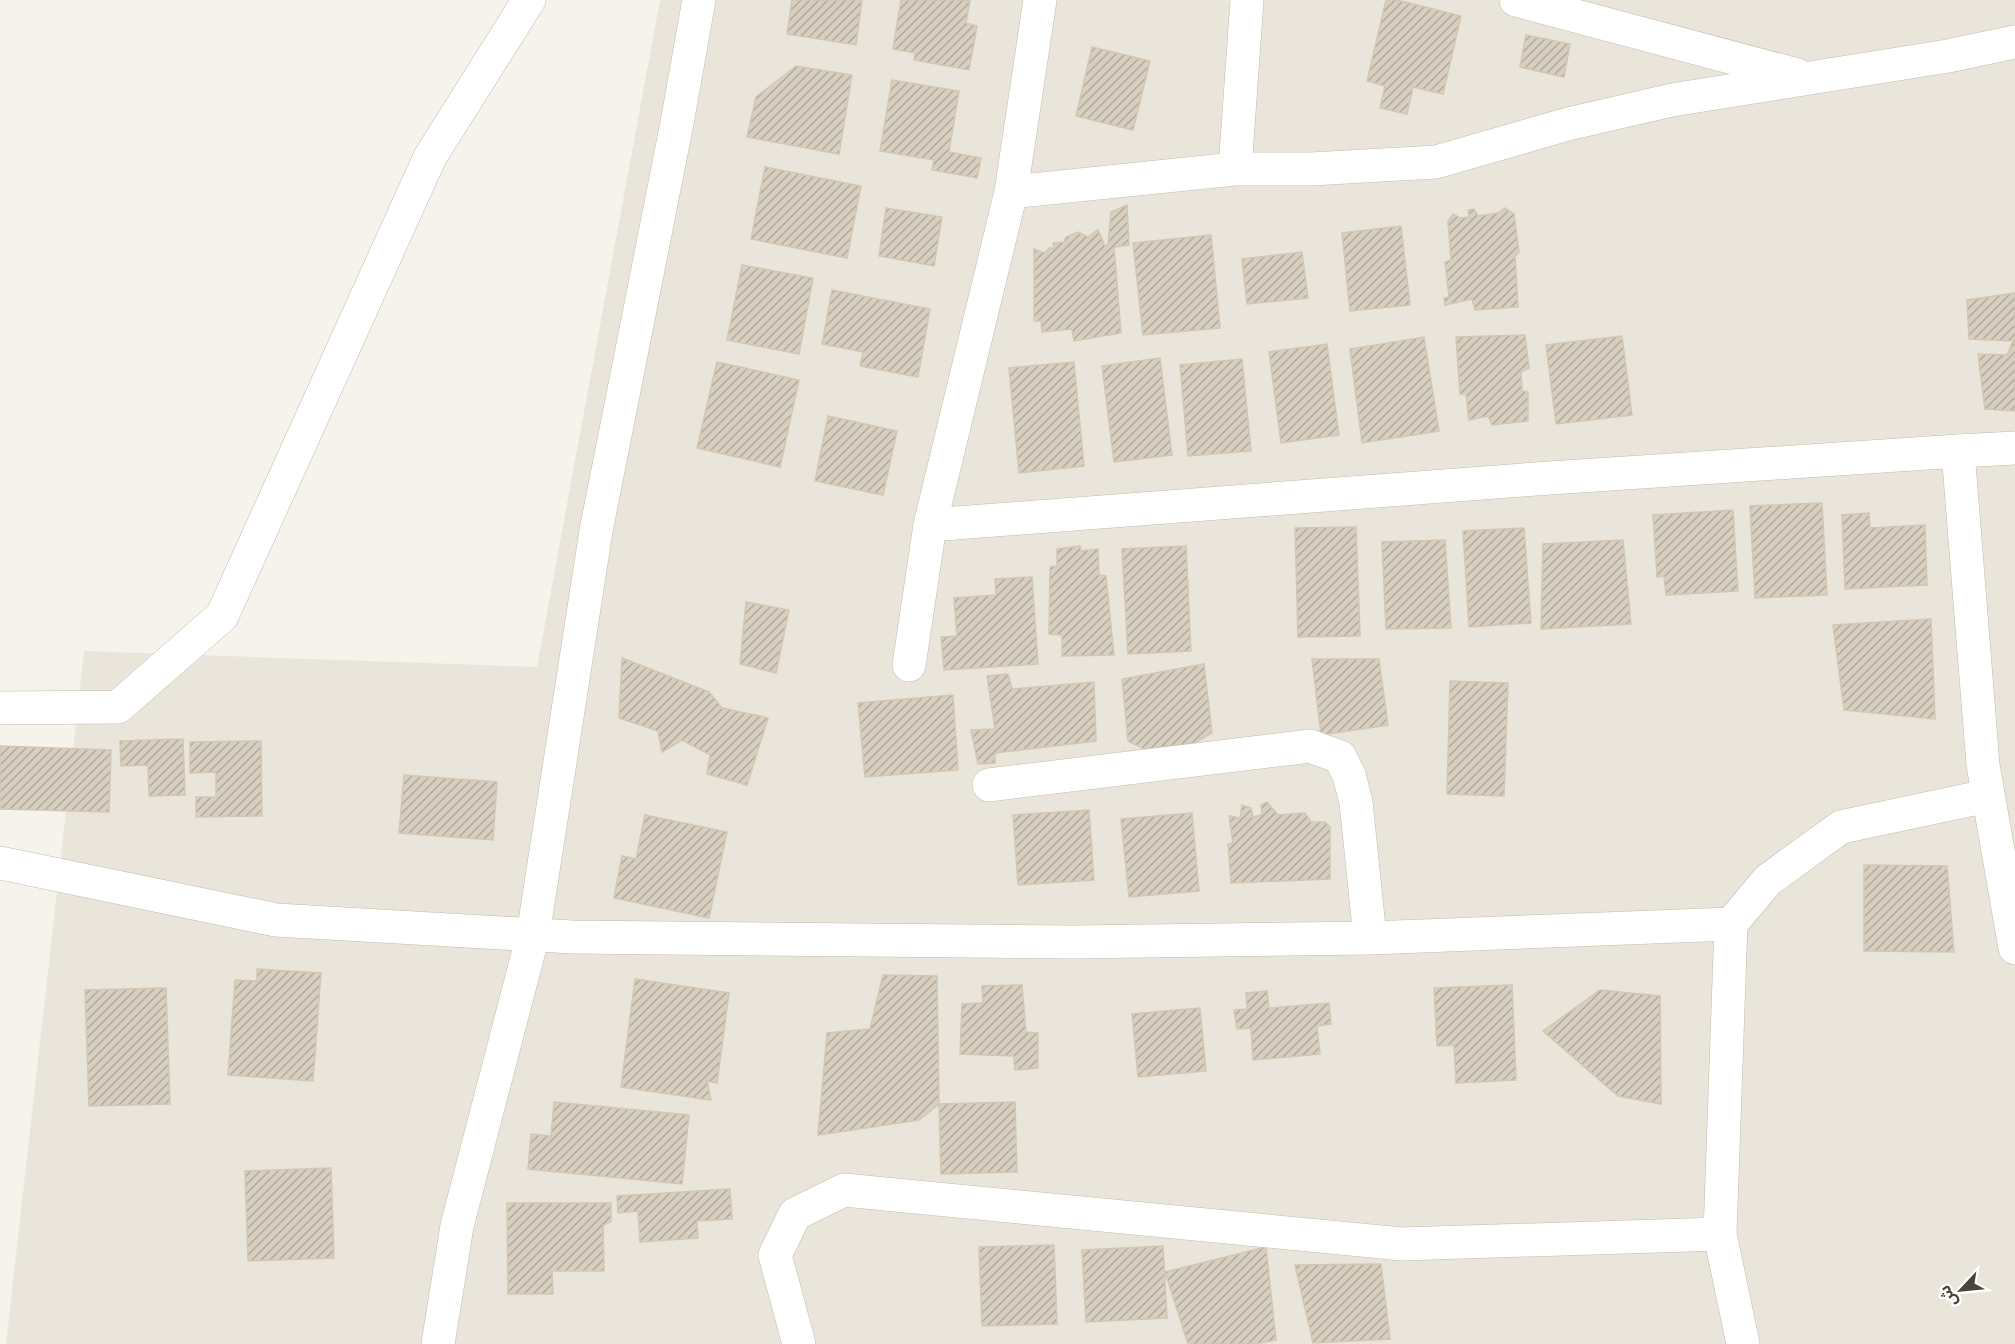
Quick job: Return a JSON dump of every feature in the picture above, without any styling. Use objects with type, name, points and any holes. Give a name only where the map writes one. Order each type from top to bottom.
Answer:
[{"type":"street","points":[[0,708],[118,707],[222,616],[430,157],[529,0]]},
{"type":"street","points":[[438,1344],[457,1226],[533,935],[596,531],[677,123],[699,0]]},
{"type":"street","points":[[909,665],[930,525],[1011,192],[1040,0]]},
{"type":"street","points":[[1235,169],[1247,0]]},
{"type":"street","points":[[1516,0],[1810,79]]},
{"type":"street","points":[[1011,192],[1235,169],[1311,169],[1436,162],[1568,124],[1672,100],[1948,56],[2015,42]]},
{"type":"street","points":[[930,525],[1546,478],[2015,448]]},
{"type":"street","points":[[1958,451],[1982,754],[2015,948]]},
{"type":"street","points":[[989,785],[1310,746],[1340,757],[1349,775],[1356,802],[1370,938]]},
{"type":"street","points":[[1743,1344],[1720,1234],[1731,924],[1768,880],[1841,827],[1988,796]]},
{"type":"street","points":[[0,863],[276,920],[572,937],[1074,942],[1370,938],[1731,924]]},
{"type":"street","points":[[799,1344],[775,1255],[795,1214],[844,1190],[1402,1244],[1720,1234]]},
{"type":"shaded area","points":[[660,0],[2015,0],[2015,1344],[6,1344],[84,651],[537,667]]},
{"type":"building","points":[[792,0],[862,0],[856,45],[787,34]]},
{"type":"building","points":[[901,0],[970,0],[966,23],[977,26],[969,70],[914,60],[915,53],[893,49]]},
{"type":"building","points":[[1386,0],[1397,0],[1461,16],[1443,94],[1413,87],[1407,114],[1380,108],[1385,86],[1367,81]]},
{"type":"building","points":[[1526,35],[1570,44],[1564,77],[1520,67]]},
{"type":"building","points":[[1092,47],[1150,61],[1133,130],[1076,116]]},
{"type":"building","points":[[796,66],[852,75],[839,154],[747,137],[756,97]]},
{"type":"building","points":[[892,80],[959,91],[949,152],[981,158],[977,178],[932,170],[934,160],[880,151]]},
{"type":"building","points":[[765,167],[861,186],[847,258],[751,239]]},
{"type":"building","points":[[1127,205],[1129,245],[1114,247],[1121,333],[1074,341],[1072,329],[1042,332],[1041,321],[1034,321],[1034,249],[1045,253],[1049,248],[1054,248],[1053,243],[1064,242],[1066,237],[1078,232],[1088,237],[1098,230],[1105,246],[1108,244],[1111,212]]},
{"type":"building","points":[[886,208],[942,217],[934,266],[879,256]]},
{"type":"building","points":[[1505,208],[1514,214],[1519,252],[1515,256],[1518,307],[1475,310],[1472,299],[1445,305],[1444,298],[1449,297],[1445,262],[1451,260],[1448,222],[1453,214],[1460,218],[1469,217],[1468,210],[1474,209],[1478,216],[1498,213]]},
{"type":"building","points":[[1401,226],[1410,305],[1350,311],[1342,233]]},
{"type":"building","points":[[1211,235],[1220,328],[1143,335],[1133,243]]},
{"type":"building","points":[[1302,252],[1308,298],[1247,304],[1242,259]]},
{"type":"building","points":[[742,265],[813,278],[799,354],[727,340]]},
{"type":"building","points":[[832,290],[930,309],[918,377],[860,366],[863,352],[822,344]]},
{"type":"building","points":[[2015,293],[2015,411],[1985,409],[1978,354],[2007,355],[2013,341],[1969,339],[1967,300]]},
{"type":"building","points":[[1525,335],[1529,368],[1521,372],[1522,391],[1528,392],[1528,421],[1492,425],[1488,416],[1469,420],[1466,394],[1460,394],[1456,337]]},
{"type":"building","points":[[1622,336],[1632,415],[1556,424],[1546,345]]},
{"type":"building","points":[[1424,337],[1439,431],[1362,443],[1350,349]]},
{"type":"building","points":[[1327,344],[1339,435],[1281,443],[1269,352]]},
{"type":"building","points":[[1160,358],[1172,455],[1114,462],[1102,366]]},
{"type":"building","points":[[1242,359],[1251,451],[1188,456],[1180,365]]},
{"type":"building","points":[[717,362],[799,380],[780,467],[697,448]]},
{"type":"building","points":[[1074,362],[1084,466],[1019,473],[1009,368]]},
{"type":"building","points":[[828,416],[897,431],[883,495],[815,481]]},
{"type":"building","points":[[1822,503],[1827,595],[1755,598],[1750,506]]},
{"type":"building","points":[[1733,510],[1738,591],[1666,595],[1664,576],[1657,577],[1653,515]]},
{"type":"building","points":[[1869,513],[1870,528],[1925,525],[1927,585],[1845,589],[1842,515]]},
{"type":"building","points":[[1356,527],[1360,636],[1298,637],[1295,528]]},
{"type":"building","points":[[1524,528],[1531,623],[1469,627],[1463,531]]},
{"type":"building","points":[[1445,540],[1451,628],[1386,629],[1382,542]]},
{"type":"building","points":[[1623,540],[1631,624],[1541,629],[1543,544]]},
{"type":"building","points":[[1080,546],[1081,551],[1098,549],[1099,575],[1106,576],[1114,655],[1062,656],[1062,635],[1049,634],[1050,567],[1057,566],[1057,549]]},
{"type":"building","points":[[1186,546],[1191,651],[1128,654],[1122,549]]},
{"type":"building","points":[[1032,577],[1038,664],[944,670],[941,637],[957,636],[954,598],[996,595],[995,579]]},
{"type":"building","points":[[746,602],[789,610],[776,673],[740,664]]},
{"type":"building","points":[[1931,619],[1935,719],[1844,710],[1833,625]]},
{"type":"building","points":[[622,658],[709,692],[722,708],[768,718],[747,785],[707,774],[710,755],[682,740],[662,752],[658,731],[619,718]]},
{"type":"building","points":[[1312,659],[1379,659],[1388,725],[1321,735]]},
{"type":"building","points":[[1204,664],[1212,733],[1194,743],[1144,749],[1128,741],[1122,679]]},
{"type":"building","points":[[1008,674],[1012,689],[1094,682],[1096,741],[995,753],[995,763],[978,764],[971,730],[995,729],[987,676]]},
{"type":"building","points":[[1450,681],[1508,683],[1504,796],[1447,794]]},
{"type":"building","points":[[953,695],[958,770],[865,777],[858,703]]},
{"type":"building","points":[[183,739],[185,795],[149,796],[148,765],[121,766],[120,741]]},
{"type":"building","points":[[261,741],[262,816],[196,817],[196,797],[216,797],[216,772],[190,773],[190,742]]},
{"type":"building","points":[[0,746],[111,750],[109,812],[0,809]]},
{"type":"building","points":[[404,775],[497,782],[493,840],[399,833]]},
{"type":"building","points":[[1267,802],[1278,815],[1305,813],[1311,822],[1325,822],[1330,827],[1330,879],[1231,883],[1228,844],[1233,843],[1229,816],[1240,818],[1242,805],[1251,808],[1253,817],[1262,815],[1261,805]]},
{"type":"building","points":[[1089,810],[1094,880],[1018,885],[1013,815]]},
{"type":"building","points":[[1192,813],[1199,891],[1129,897],[1121,819]]},
{"type":"building","points":[[645,815],[727,832],[709,918],[614,898],[622,856],[636,859]]},
{"type":"building","points":[[1864,865],[1947,866],[1954,952],[1864,951]]},
{"type":"building","points":[[257,969],[321,973],[313,1081],[228,1075],[235,980],[257,981]]},
{"type":"building","points":[[883,975],[937,976],[939,1104],[919,1120],[818,1135],[827,1033],[870,1029]]},
{"type":"building","points":[[635,979],[729,993],[717,1083],[707,1081],[711,1100],[621,1087]]},
{"type":"building","points":[[1022,985],[1026,1032],[1038,1033],[1038,1068],[1015,1070],[1014,1056],[960,1054],[962,1004],[983,1003],[982,986]]},
{"type":"building","points":[[1512,985],[1516,1080],[1456,1083],[1454,1045],[1437,1046],[1434,988]]},
{"type":"building","points":[[166,988],[170,1104],[89,1106],[85,990]]},
{"type":"building","points":[[1600,990],[1660,996],[1661,1104],[1618,1096],[1543,1031]]},
{"type":"building","points":[[1267,991],[1269,1008],[1329,1003],[1331,1024],[1317,1026],[1320,1054],[1253,1060],[1251,1028],[1237,1029],[1234,1010],[1247,1009],[1246,993]]},
{"type":"building","points":[[1200,1008],[1206,1071],[1138,1077],[1132,1014]]},
{"type":"building","points":[[554,1102],[689,1115],[682,1184],[528,1169],[531,1134],[551,1136]]},
{"type":"building","points":[[1015,1102],[1017,1172],[941,1174],[939,1104]]},
{"type":"building","points":[[331,1168],[334,1258],[248,1261],[245,1171]]},
{"type":"building","points":[[730,1189],[732,1219],[697,1221],[698,1238],[640,1242],[638,1211],[618,1213],[617,1196]]},
{"type":"building","points":[[507,1203],[611,1203],[611,1222],[603,1225],[604,1271],[552,1271],[553,1294],[508,1294]]},
{"type":"building","points":[[1054,1245],[1057,1324],[982,1326],[979,1247]]},
{"type":"building","points":[[1163,1246],[1167,1318],[1086,1322],[1082,1250]]},
{"type":"building","points":[[1266,1247],[1276,1340],[1255,1344],[1188,1344],[1165,1272]]},
{"type":"building","points":[[1381,1264],[1390,1339],[1313,1343],[1295,1265]]}]
